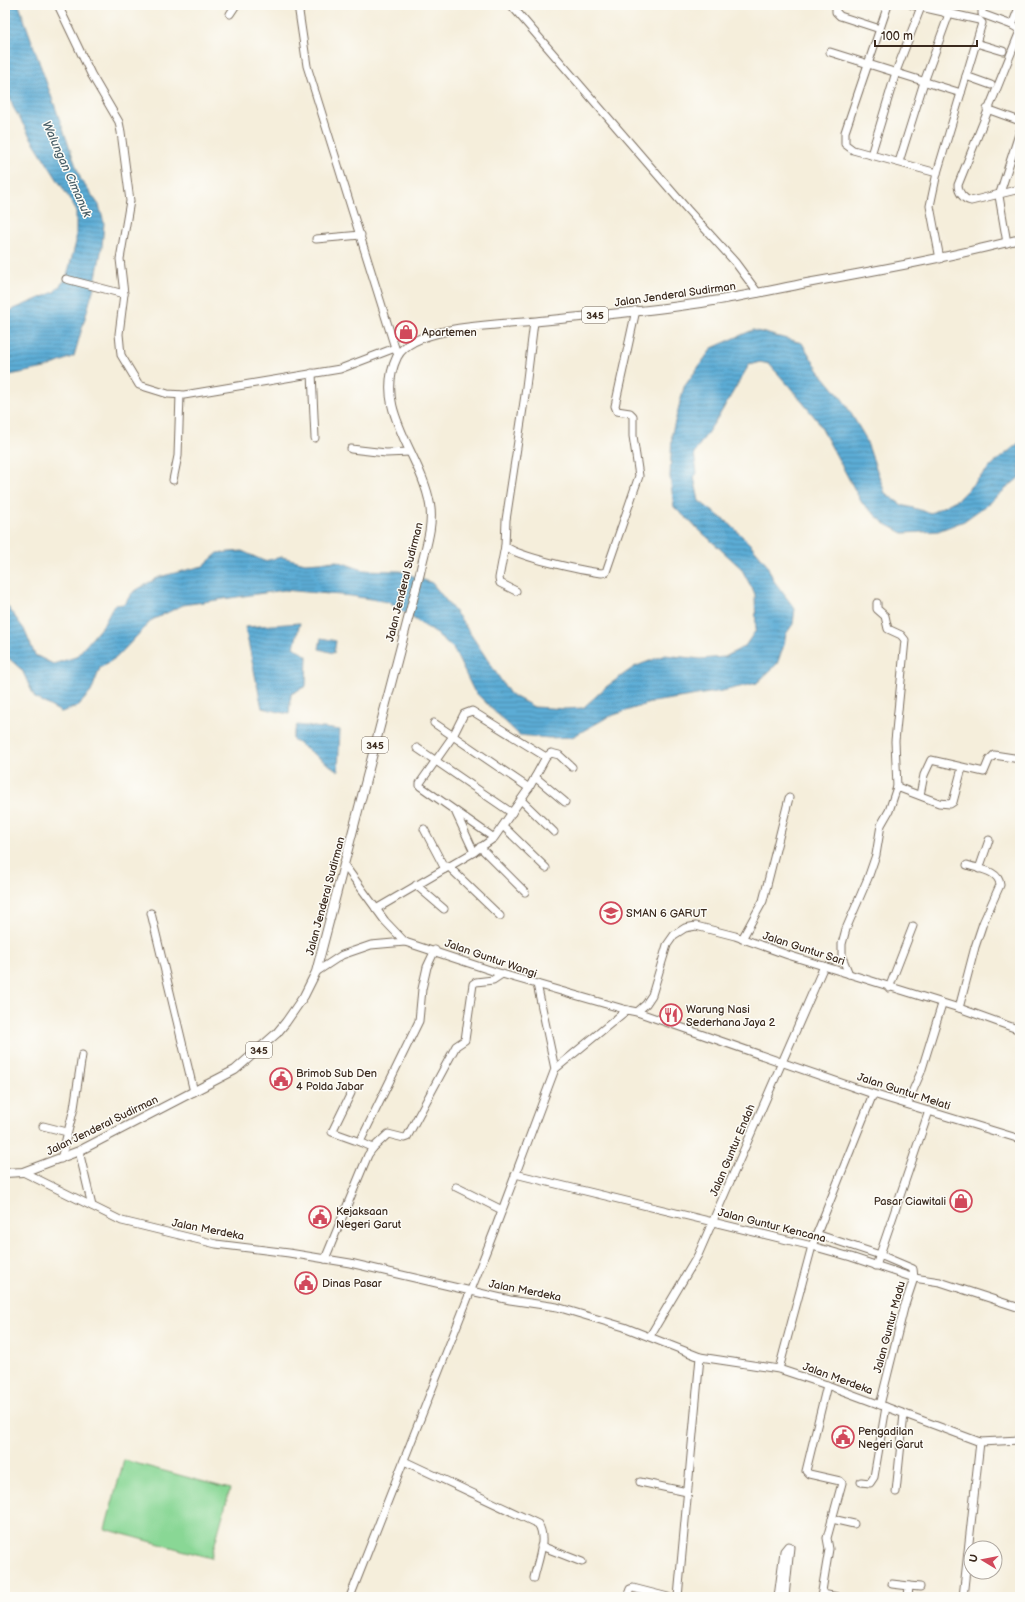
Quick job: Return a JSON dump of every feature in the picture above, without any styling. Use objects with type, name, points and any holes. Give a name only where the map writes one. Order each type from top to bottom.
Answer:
[{"type":"main road","name":"Jalan Jenderal Sudirman","points":[[5,1173],[24,1172],[79,1151],[235,1070],[277,1033],[304,996],[316,972],[345,866],[420,573],[431,519],[431,508],[421,474],[410,452],[390,400],[391,378],[397,351],[434,332],[456,328],[534,322],[712,302],[940,259],[1020,239]]},
{"type":"street","points":[[58,5],[88,69],[119,122],[130,201],[120,259],[124,294],[119,342],[121,355],[129,371],[139,385],[160,392],[180,395],[340,369],[397,351],[307,66],[298,5]]},
{"type":"street","points":[[230,14],[236,5]]},
{"type":"street","points":[[512,5],[686,209],[735,262],[758,293]]},
{"type":"street","points":[[836,5],[836,12],[840,16],[880,29]]},
{"type":"street","points":[[888,5],[845,132],[845,141],[850,149],[936,173]]},
{"type":"street","points":[[899,162],[949,5]]},
{"type":"street","points":[[982,5],[982,14],[1012,25],[1020,30],[959,179],[958,187],[963,197],[969,201],[999,196],[1020,189]]},
{"type":"street","points":[[1012,25],[1020,5]]},
{"type":"street","points":[[871,155],[915,6],[982,21],[936,173],[930,206],[940,259]]},
{"type":"street","points":[[976,43],[1003,51]]},
{"type":"street","points":[[830,52],[961,93]]},
{"type":"street","points":[[966,76],[991,85]]},
{"type":"street","points":[[987,109],[1020,121]]},
{"type":"street","points":[[1007,243],[999,196],[1020,131]]},
{"type":"street","points":[[316,239],[360,235]]},
{"type":"street","points":[[66,279],[124,294]]},
{"type":"street","points":[[505,546],[515,551],[557,564],[595,573],[606,572],[640,476],[633,436],[633,416],[630,413],[618,411],[615,406],[636,310]]},
{"type":"street","points":[[516,591],[500,583],[499,578],[505,546],[506,520],[525,395],[534,322]]},
{"type":"street","points":[[312,374],[315,438]]},
{"type":"street","points":[[173,480],[178,456],[180,395]]},
{"type":"street","points":[[351,449],[386,453],[410,452]]},
{"type":"street","points":[[849,974],[842,957],[842,944],[846,929],[868,878],[876,855],[882,824],[892,805],[897,787],[895,741],[906,640],[901,635],[888,629],[885,616],[877,609],[878,603]]},
{"type":"street","points":[[494,838],[456,813],[420,786],[420,783],[453,736],[464,714],[472,711],[546,757]]},
{"type":"street","points":[[434,724],[529,788]]},
{"type":"street","points":[[417,748],[512,813]]},
{"type":"street","points":[[376,909],[474,852],[494,838],[529,788],[546,757],[551,753],[556,754],[572,767]]},
{"type":"street","points":[[920,795],[924,775],[931,760],[984,772],[989,760],[994,755],[1020,759]]},
{"type":"street","points":[[897,787],[939,802],[950,804],[953,802],[962,768]]},
{"type":"street","points":[[535,777],[565,802]]},
{"type":"street","points":[[742,939],[763,901],[789,798]]},
{"type":"street","points":[[521,800],[554,832]]},
{"type":"street","points":[[456,813],[474,852]]},
{"type":"street","points":[[502,826],[546,868]]},
{"type":"street","points":[[424,830],[447,868],[500,916]]},
{"type":"street","points":[[979,869],[989,840]]},
{"type":"street","points":[[480,847],[525,892]]},
{"type":"street","points":[[959,1008],[975,947],[1000,884],[998,877],[995,874],[967,865]]},
{"type":"street","name":"Jalan Guntur Wangi","points":[[345,866],[394,932],[405,942],[435,950],[502,974],[537,984],[555,1069]]},
{"type":"street","points":[[416,885],[444,909]]},
{"type":"street","points":[[151,913],[194,1092]]},
{"type":"street","name":"Jalan Guntur Sari","points":[[636,1012],[646,1004],[652,994],[667,945],[674,935],[685,928],[696,926],[742,939],[889,988],[959,1008],[1020,1030]]},
{"type":"street","points":[[889,988],[913,926]]},
{"type":"street","points":[[316,972],[342,956],[371,945],[405,942]]},
{"type":"street","points":[[360,1142],[419,1021],[422,989],[427,966],[435,950]]},
{"type":"street","name":"Jalan Guntur Endah","points":[[650,1336],[694,1263],[824,966]]},
{"type":"street","points":[[325,1259],[373,1148],[388,1134],[404,1138],[407,1137],[456,1046],[466,1040],[473,984],[476,982],[494,980],[502,974]]},
{"type":"street","points":[[537,984],[636,1012]]},
{"type":"street","points":[[907,1104],[921,1072],[942,1004]]},
{"type":"street","points":[[350,1597],[502,1210],[555,1069],[627,1010]]},
{"type":"street","name":"Jalan Guntur Melati","points":[[636,1012],[873,1094],[1020,1139]]},
{"type":"street","points":[[61,1159],[74,1108],[82,1055]]},
{"type":"street","points":[[351,1093],[332,1132],[373,1148]]},
{"type":"street","points":[[779,1370],[816,1234],[873,1094]]},
{"type":"street","points":[[876,1266],[929,1111]]},
{"type":"street","points":[[43,1126],[67,1132]]},
{"type":"street","points":[[79,1151],[92,1206]]},
{"type":"street","name":"Jalan Merdeka","points":[[24,1172],[122,1221],[216,1244],[325,1259],[510,1300],[557,1307],[650,1336],[700,1357],[779,1370],[827,1385],[980,1442],[1020,1440]]},
{"type":"street","name":"Jalan Guntur Kencana","points":[[515,1174],[851,1256],[914,1278],[940,1282],[1020,1308]]},
{"type":"street","points":[[456,1187],[502,1210]]},
{"type":"street","points":[[816,1234],[912,1267],[914,1278]]},
{"type":"street","name":"Jalan Guntur Madu","points":[[861,1482],[870,1483],[874,1477],[883,1406],[904,1308],[914,1278]]},
{"type":"street","points":[[678,1597],[700,1357]]},
{"type":"street","points":[[827,1385],[806,1471],[809,1474],[840,1480],[842,1483],[827,1538],[829,1549],[822,1596],[838,1597]]},
{"type":"street","points":[[896,1492],[904,1414]]},
{"type":"street","points":[[963,1597],[980,1442]]},
{"type":"street","points":[[404,1461],[539,1525],[541,1531],[541,1546],[534,1578]]},
{"type":"street","points":[[640,1482],[688,1492]]},
{"type":"street","points":[[832,1519],[854,1524]]},
{"type":"street","points":[[541,1546],[582,1562]]},
{"type":"street","points":[[892,1584],[920,1587]]},
{"type":"street","points":[[778,1597],[783,1586],[785,1597]]},
{"type":"street","points":[[908,1597],[909,1586]]},
{"type":"street","points":[[628,1597],[632,1588],[668,1597]]},
{"type":"green space","points":[[124,1460],[230,1489],[211,1558],[105,1529]]},
{"type":"water","name":"Walungan Cimanuk","points":[[5,5],[19,5],[81,180],[99,205],[104,223],[102,247],[94,287],[74,356],[45,368],[5,376],[5,315],[7,312],[54,292],[66,279],[76,242],[76,209],[13,107],[5,84]]},
{"type":"water","points":[[753,330],[802,343],[819,371],[843,400],[865,437],[885,493],[902,505],[931,513],[958,499],[994,463],[1020,442],[1020,477],[989,503],[964,521],[938,531],[903,533],[884,523],[862,503],[817,420],[769,364],[760,362],[749,365],[720,414],[694,453],[697,473],[694,477],[699,501],[731,525],[750,544],[766,563],[774,581],[795,609],[793,624],[786,634],[784,645],[777,664],[757,683],[722,691],[653,702],[608,717],[572,737],[549,738],[519,735],[474,691],[453,648],[437,634],[388,602],[352,596],[284,590],[183,605],[152,620],[117,657],[100,668],[91,692],[77,707],[61,712],[35,698],[22,670],[5,655],[5,603],[24,629],[35,655],[53,664],[76,657],[104,624],[114,605],[124,604],[133,592],[159,577],[203,566],[218,553],[242,551],[264,561],[282,557],[305,563],[337,561],[363,570],[400,571],[432,583],[460,618],[510,694],[534,707],[565,709],[583,708],[606,687],[634,667],[665,655],[700,659],[725,657],[745,646],[756,630],[755,594],[741,568],[674,507],[670,477],[672,433],[684,387],[712,348]]},
{"type":"water","points":[[300,623],[294,647],[307,656],[306,686],[291,694],[289,714],[262,708],[245,627]]},
{"type":"water","points":[[321,638],[336,641],[334,653],[319,649]]},
{"type":"water","points":[[297,725],[340,730],[338,771],[292,739]]},
{"type":"place","name":"Apartemen","points":[[406,332]]},
{"type":"place","name":"SMAN 6 GARUT","points":[[611,913]]},
{"type":"place","name":"Warung Nasi Sederhana Jaya 2","points":[[671,1015]]},
{"type":"place","name":"Brimob Sub Den 4 Polda Jabar","points":[[281,1079]]},
{"type":"place","name":"Pasar Ciawitali","points":[[961,1201]]},
{"type":"place","name":"Kejaksaan Negeri Garut","points":[[320,1217]]},
{"type":"place","name":"Dinas Pasar","points":[[306,1283]]},
{"type":"place","name":"Pengadilan Negeri Garut","points":[[843,1437]]}]
